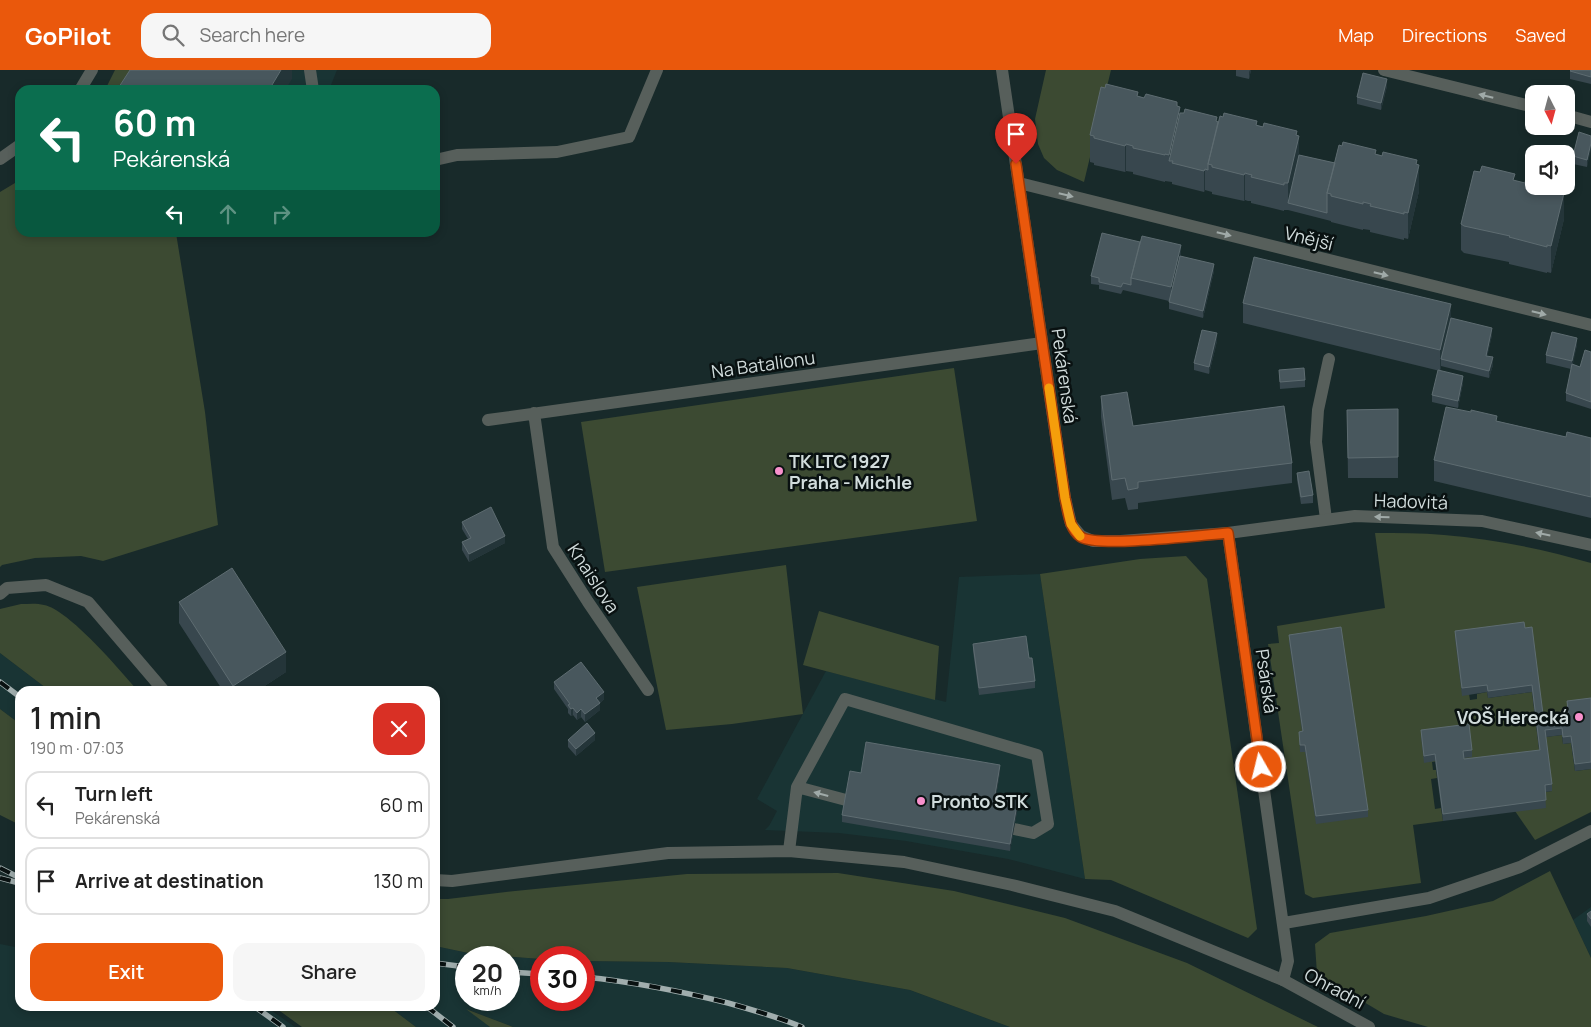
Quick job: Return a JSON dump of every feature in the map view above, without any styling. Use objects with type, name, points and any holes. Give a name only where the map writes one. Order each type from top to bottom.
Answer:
[{"type":"street","points":[[83,85],[92,70]]},
{"type":"street","points":[[310,70],[312,85]]},
{"type":"street","points":[[440,159],[457,155],[557,152],[629,137],[657,70]]},
{"type":"street","name":"Pekárenská","points":[[1002,70],[1065,498],[1071,524],[1081,536],[1093,541],[1121,541],[1228,533]]},
{"type":"street","points":[[1384,70],[1525,105]]},
{"type":"street","points":[[1575,118],[1591,122]]},
{"type":"street","points":[[0,159],[15,148]]},
{"type":"street","name":"Vnější","points":[[1019,183],[1591,325]]},
{"type":"street","name":"Na Batalionu","points":[[488,420],[1042,344]]},
{"type":"street","points":[[1326,519],[1316,442],[1318,410],[1329,360]]},
{"type":"street","name":"Knaislova","points":[[534,413],[553,547],[648,690]]},
{"type":"street","name":"Hadovitá","points":[[1228,533],[1355,516],[1482,521],[1591,545]]},
{"type":"street","name":"Psárská","points":[[1228,533],[1284,923],[1288,961],[1283,980]]},
{"type":"street","points":[[0,594],[7,588],[46,585],[88,602],[160,686]]},
{"type":"street","points":[[790,851],[797,787],[845,698],[1037,755],[1048,824],[1033,833],[1014,829]]},
{"type":"street","points":[[797,787],[846,800]]},
{"type":"street","points":[[1284,923],[1429,898],[1520,868],[1591,832]]},
{"type":"street","name":"Ohradní","points":[[440,880],[452,881],[668,853],[790,851],[904,862],[1012,885],[1115,911],[1283,980],[1370,1027]]},
{"type":"shaded area","points":[[140,70],[337,70],[331,85],[132,85]]},
{"type":"shaded area","points":[[1040,574],[1085,879],[1008,859],[906,841],[839,833],[765,830],[777,811],[757,799],[826,671],[946,702],[959,577]]},
{"type":"shaded area","points":[[0,653],[43,686],[15,686],[15,720],[0,709]]},
{"type":"shaded area","points":[[1591,907],[1591,958],[1573,920]]},
{"type":"shaded area","points":[[0,944],[15,947],[15,1011],[272,1011],[295,1027],[0,1027]]},
{"type":"shaded area","points":[[440,947],[455,950],[455,1011],[470,1011],[490,1027],[416,1027],[395,1011],[440,1011]]},
{"type":"shaded area","points":[[520,957],[530,958],[530,1011],[595,1011],[595,961],[668,962],[787,968],[910,990],[1010,1027],[513,1027],[472,1011],[520,1011]]},
{"type":"green space","points":[[115,70],[134,70],[125,85],[108,85]]},
{"type":"green space","points":[[1046,70],[1111,70],[1084,182],[1057,170],[1044,158],[1038,144],[1035,119]]},
{"type":"green space","points":[[15,183],[15,237],[177,237],[205,412],[218,525],[103,561],[81,556],[35,558],[0,567],[0,192]]},
{"type":"green space","name":"TK LTC 1927 Praha - Michle","points":[[954,368],[977,521],[605,572],[581,422]]},
{"type":"green space","points":[[1375,533],[1427,534],[1481,539],[1537,549],[1591,563],[1591,705],[1569,726],[1544,729],[1532,634],[1469,694],[1470,700],[1477,699],[1477,694],[1487,692],[1488,698],[1532,692],[1540,757],[1464,767],[1463,758],[1432,762],[1437,778],[1431,779],[1435,809],[1441,808],[1443,821],[1413,825],[1421,883],[1313,898],[1305,894],[1268,644],[1279,643],[1277,626],[1385,608]]},
{"type":"green space","points":[[1186,556],[1207,579],[1257,929],[1248,938],[1111,880],[1085,879],[1040,574],[1140,559]]},
{"type":"green space","points":[[786,565],[803,714],[732,724],[666,730],[637,587]]},
{"type":"green space","points":[[21,604],[35,604],[54,609],[94,642],[134,686],[43,686],[0,653],[0,609]]},
{"type":"green space","points":[[819,611],[939,646],[935,700],[803,665]]},
{"type":"green space","points":[[0,709],[15,720],[15,822],[0,815]]},
{"type":"green space","points":[[1562,735],[1563,744],[1571,743],[1575,771],[1591,769],[1591,812],[1535,840],[1515,811],[1545,792],[1552,791],[1545,737]]},
{"type":"green space","points":[[1550,871],[1591,958],[1591,1027],[1428,1027],[1384,1014],[1317,974],[1315,944],[1330,933],[1426,916],[1493,901]]},
{"type":"green space","points":[[838,873],[954,891],[1065,918],[1187,963],[1318,1027],[1010,1027],[910,990],[787,968],[668,962],[595,961],[595,946],[530,946],[530,958],[520,957],[520,946],[455,946],[455,950],[440,947],[440,899],[687,874]]},
{"type":"green space","points":[[280,1011],[395,1011],[416,1027],[302,1027]]},
{"type":"green space","points":[[469,1011],[513,1027],[490,1027]]},
{"type":"building","points":[[130,70],[281,70],[272,85],[120,85]]},
{"type":"building","points":[[1591,70],[1591,77],[1570,71]]},
{"type":"building","points":[[1363,73],[1387,79],[1381,103],[1357,97]]},
{"type":"building","points":[[1106,84],[1138,92],[1137,96],[1144,98],[1146,94],[1177,102],[1177,106],[1180,107],[1169,155],[1133,148],[1133,146],[1126,144],[1125,146],[1094,138],[1094,136],[1090,135],[1101,87],[1105,88]]},
{"type":"building","points":[[1185,109],[1217,117],[1216,121],[1218,122],[1208,170],[1205,169],[1204,171],[1169,161],[1180,113],[1184,113]]},
{"type":"building","points":[[1224,113],[1257,121],[1256,125],[1263,127],[1264,123],[1297,131],[1296,135],[1299,136],[1288,183],[1284,183],[1284,185],[1251,177],[1252,175],[1245,173],[1244,175],[1212,167],[1212,165],[1208,164],[1220,116],[1223,117]]},
{"type":"building","points":[[1579,132],[1591,136],[1587,160],[1575,157]]},
{"type":"building","points":[[1343,142],[1376,150],[1375,154],[1382,156],[1383,152],[1417,160],[1416,164],[1419,165],[1408,213],[1404,212],[1404,214],[1370,206],[1371,204],[1363,202],[1363,204],[1331,196],[1331,194],[1327,193],[1339,145],[1342,146]]},
{"type":"building","points":[[1299,155],[1335,163],[1327,193],[1327,213],[1288,203]]},
{"type":"building","points":[[1482,166],[1515,174],[1513,180],[1525,183],[1525,195],[1564,195],[1551,246],[1547,245],[1547,247],[1461,224],[1474,171],[1480,172]]},
{"type":"building","points":[[1102,233],[1140,242],[1131,285],[1123,283],[1121,287],[1099,282],[1099,278],[1091,276]]},
{"type":"building","points":[[1142,236],[1181,245],[1171,287],[1131,278]]},
{"type":"building","points":[[1180,256],[1214,264],[1203,311],[1169,302]]},
{"type":"building","points":[[1254,257],[1451,304],[1440,350],[1243,303]]},
{"type":"building","points":[[1451,318],[1492,328],[1486,356],[1493,357],[1489,371],[1441,359]]},
{"type":"building","points":[[1202,330],[1217,333],[1209,367],[1194,363]]},
{"type":"building","points":[[1552,332],[1577,338],[1572,361],[1546,355]]},
{"type":"building","points":[[1585,350],[1591,352],[1591,402],[1566,393],[1572,364],[1580,367]]},
{"type":"building","points":[[1304,368],[1305,380],[1280,382],[1279,370]]},
{"type":"building","points":[[1438,370],[1463,376],[1458,401],[1432,395]]},
{"type":"building","points":[[1127,392],[1133,426],[1284,406],[1292,463],[1138,482],[1138,488],[1128,490],[1125,478],[1112,480],[1101,396]]},
{"type":"building","points":[[1446,407],[1497,416],[1496,421],[1566,437],[1567,432],[1591,438],[1591,497],[1434,460]]},
{"type":"building","points":[[1398,409],[1398,457],[1348,458],[1347,410]]},
{"type":"building","points":[[1309,471],[1313,495],[1301,497],[1297,473]]},
{"type":"building","points":[[491,507],[505,536],[469,554],[462,542],[471,538],[462,522]]},
{"type":"building","points":[[232,568],[286,652],[233,686],[179,602]]},
{"type":"building","name":"VOŠ Herecká","points":[[1524,622],[1525,628],[1532,627],[1544,722],[1569,719],[1567,701],[1591,698],[1591,762],[1575,764],[1571,736],[1563,737],[1562,728],[1545,730],[1552,784],[1545,785],[1546,800],[1443,814],[1435,754],[1424,756],[1421,730],[1469,724],[1472,750],[1463,751],[1464,759],[1540,750],[1532,685],[1488,691],[1487,685],[1462,688],[1455,631]]},
{"type":"building","points":[[1341,627],[1368,810],[1316,816],[1305,745],[1300,745],[1299,732],[1303,731],[1289,635]]},
{"type":"building","points":[[1026,636],[1029,658],[1032,658],[1035,681],[979,688],[973,644]]},
{"type":"building","points":[[581,662],[604,692],[596,698],[600,703],[585,714],[581,709],[577,713],[573,708],[571,709],[568,705],[570,704],[554,682]]},
{"type":"building","points":[[587,723],[595,733],[576,749],[568,740]]},
{"type":"building","name":"Pronto STK","points":[[866,742],[1000,765],[995,795],[1018,799],[1010,844],[842,815],[850,771],[861,773]]},
{"type":"building","points":[[1591,911],[1591,919],[1587,914]]},
{"type":"railway","points":[[0,682],[15,693]]},
{"type":"railway","points":[[0,868],[15,876]]},
{"type":"railway","points":[[0,878],[15,882]]},
{"type":"railway","points":[[440,964],[455,966]]},
{"type":"railway","points":[[520,973],[530,973]]},
{"type":"railway","points":[[595,978],[639,984],[728,1003],[802,1027]]},
{"type":"railway","points":[[261,1011],[283,1027]]},
{"type":"railway","points":[[432,1011],[453,1027]]},
{"type":"slow traffic","points":[[1049,388],[1065,498],[1071,524],[1080,536]]},
{"type":"place","name":"TK LTC 1927 Praha - Michle","points":[[779,471]]},
{"type":"place","name":"VOŠ Herecká","points":[[1579,717]]},
{"type":"place","name":"Pronto STK","points":[[921,801]]},
{"type":"route","points":[[1016,164],[1065,498],[1071,524],[1081,536],[1093,541],[1121,541],[1228,533],[1261,767]]}]
